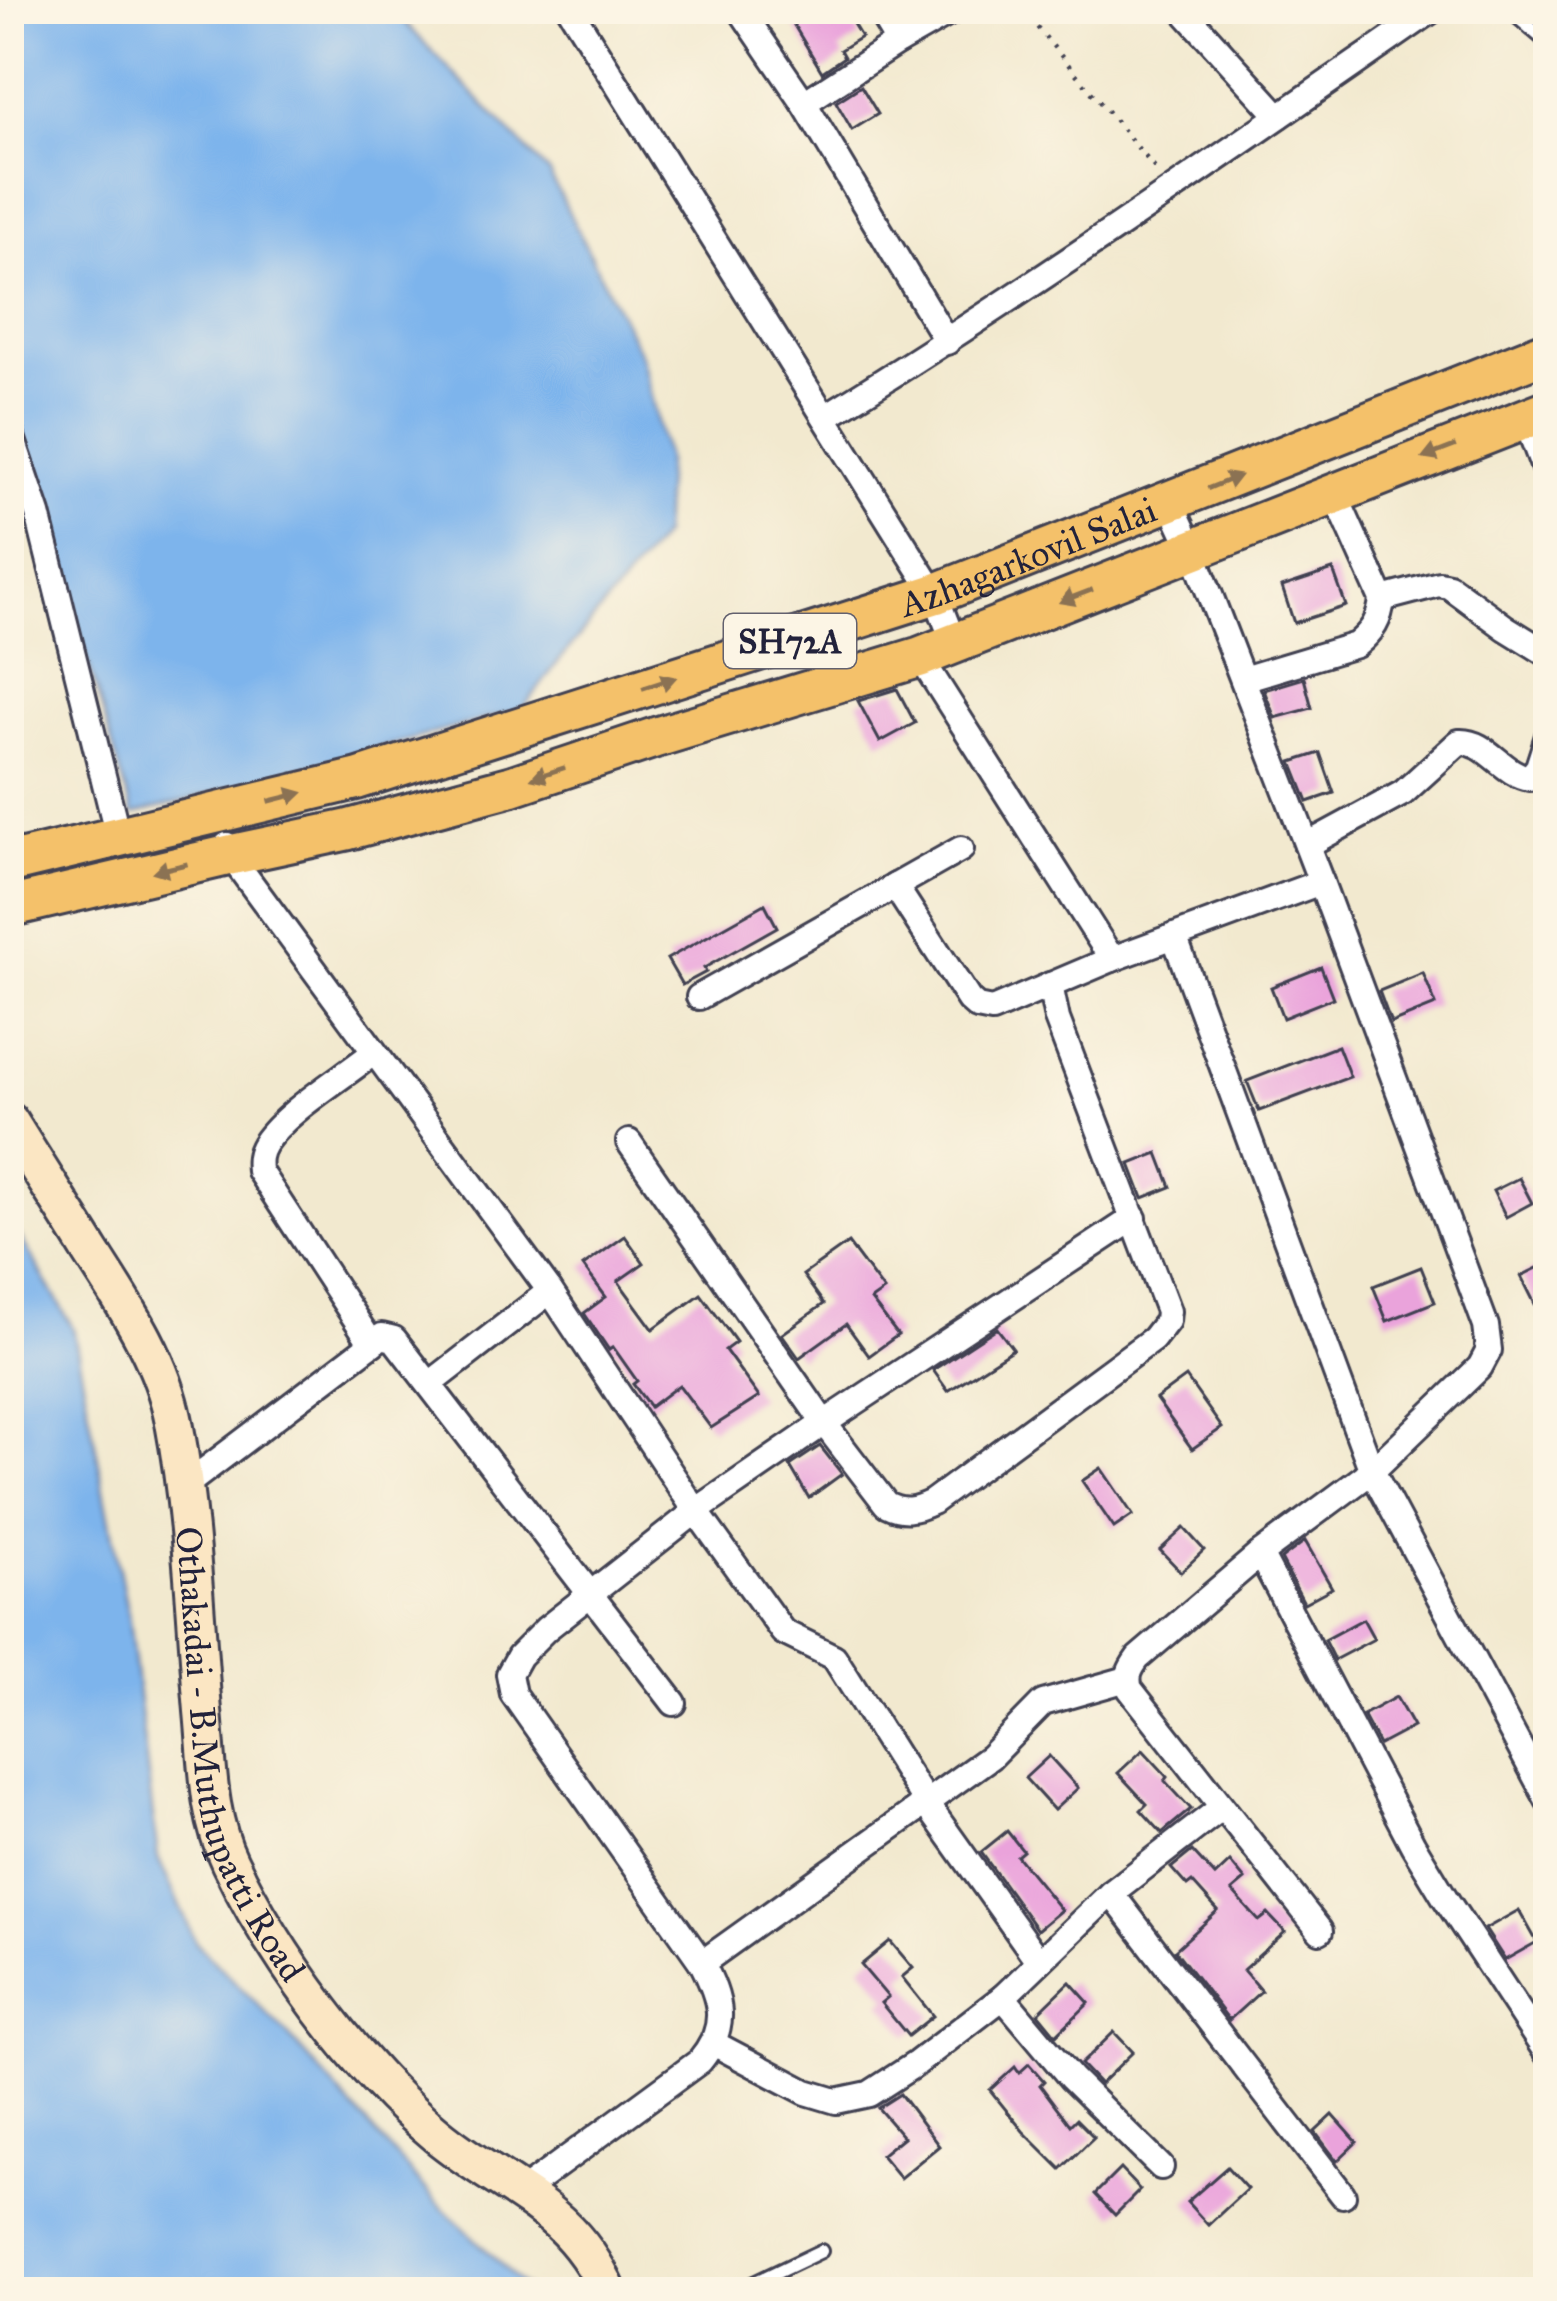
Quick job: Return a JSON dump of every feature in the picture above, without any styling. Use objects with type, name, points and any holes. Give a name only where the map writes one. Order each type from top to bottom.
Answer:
[{"type":"main road","name":"Azhagarkovil Salai","points":[[9,863],[358,779],[935,594],[1548,351]]},
{"type":"main road","name":"Azhagarkovil Salai","points":[[9,907],[347,830],[511,786],[937,650],[1537,414]]},
{"type":"main road","name":"Othakadai - B.Muthupatti Road","points":[[9,1121],[147,1345],[161,1376],[174,1420],[183,1487],[212,1805],[227,1858],[275,1945],[350,2045],[439,2137],[561,2221],[586,2250],[608,2292]]},
{"type":"street","points":[[570,9],[935,594],[937,650],[1112,959]]},
{"type":"street","points":[[740,9],[804,103],[947,342]]},
{"type":"street","points":[[878,9],[898,42]]},
{"type":"street","points":[[804,103],[956,9]]},
{"type":"street","points":[[1182,9],[1279,116]]},
{"type":"street","points":[[825,417],[947,342],[1434,9]]},
{"type":"street","points":[[1537,414],[1548,479]]},
{"type":"street","points":[[9,428],[38,514],[118,836]]},
{"type":"street","points":[[1243,679],[1356,645],[1381,616],[1382,599],[1334,492]]},
{"type":"street","points":[[1171,503],[1321,882],[1486,1326],[1489,1350],[1480,1367],[1372,1471],[1260,1554],[1129,1670],[1130,1689],[1320,1930]]},
{"type":"street","points":[[1382,599],[1438,584],[1449,586],[1548,654]]},
{"type":"street","points":[[1307,845],[1403,793],[1459,742],[1475,744],[1508,771],[1529,778],[1538,767],[1548,736]]},
{"type":"street","points":[[219,814],[230,855],[550,1291],[696,1511],[783,1632],[834,1657],[926,1803],[1039,1962]]},
{"type":"street","points":[[699,997],[961,849]]},
{"type":"street","points":[[895,886],[970,1000],[992,1010],[1112,959],[1321,882]]},
{"type":"street","points":[[1174,936],[1372,1471],[1548,1800]]},
{"type":"street","points":[[629,1142],[824,1423],[886,1504],[914,1511],[1161,1331],[1168,1321],[1134,1218],[1057,1019],[1050,985]]},
{"type":"street","points":[[372,1344],[259,1172],[258,1157],[285,1121],[374,1053]]},
{"type":"street","points":[[520,2193],[700,2061],[715,2044],[721,2014],[716,1990],[702,1963],[513,1694],[509,1674],[519,1656],[546,1629],[696,1511],[1134,1218]]},
{"type":"street","points":[[430,1384],[550,1291]]},
{"type":"street","points":[[183,1487],[382,1336],[394,1339],[674,1703]]},
{"type":"street","points":[[1260,1554],[1414,1845],[1548,2055]]},
{"type":"street","points":[[702,1963],[990,1757],[1043,1703],[1127,1679]]},
{"type":"street","points":[[715,2044],[806,2092],[836,2101],[869,2094],[1003,1997],[1111,1893],[1221,1808]]},
{"type":"street","points":[[1111,1893],[1343,2195]]},
{"type":"street","points":[[1003,1997],[1072,2078],[1161,2167]]},
{"type":"lane","points":[[1508,9],[1548,43]]},
{"type":"lane","points":[[735,2292],[821,2251]]},
{"type":"path","points":[[1022,9],[1173,190]]},
{"type":"water","points":[[9,9],[392,9],[549,173],[642,358],[666,460],[662,536],[523,709],[133,815],[9,395]]},
{"type":"water","points":[[9,1218],[73,1328],[129,1621],[158,1858],[196,1943],[282,2029],[435,2200],[529,2292],[9,2292]]},
{"type":"building","points":[[815,9],[844,9],[861,37],[840,50],[844,57],[822,72],[792,22]]},
{"type":"building","points":[[861,86],[878,114],[852,130],[836,102]]},
{"type":"building","points":[[1333,570],[1346,606],[1294,623],[1282,587]]},
{"type":"building","points":[[1304,678],[1312,708],[1275,718],[1264,690]]},
{"type":"building","points":[[897,689],[915,723],[880,742],[858,701]]},
{"type":"building","points":[[1320,753],[1334,793],[1308,802],[1292,762]]},
{"type":"building","points":[[765,904],[777,927],[682,985],[667,959]]},
{"type":"building","points":[[1321,967],[1333,998],[1283,1018],[1271,987]]},
{"type":"building","points":[[1423,973],[1436,1005],[1391,1023],[1379,991]]},
{"type":"building","points":[[1338,1046],[1350,1077],[1259,1111],[1247,1081]]},
{"type":"building","points":[[1158,1153],[1171,1187],[1143,1198],[1130,1164]]},
{"type":"building","points":[[1519,1178],[1532,1203],[1506,1217],[1493,1191]]},
{"type":"building","points":[[625,1236],[644,1263],[618,1281],[653,1329],[701,1294],[736,1342],[725,1350],[759,1397],[711,1428],[679,1385],[650,1407],[633,1384],[637,1381],[584,1313],[606,1297],[583,1266]]},
{"type":"building","points":[[848,1243],[884,1291],[871,1300],[898,1335],[869,1356],[846,1324],[799,1358],[782,1334],[824,1304],[803,1275]]},
{"type":"building","points":[[1548,1263],[1548,1298],[1535,1304],[1521,1276]]},
{"type":"building","points":[[1421,1267],[1435,1302],[1387,1321],[1373,1286]]},
{"type":"building","points":[[997,1328],[1013,1349],[948,1391],[933,1370]]},
{"type":"building","points":[[1186,1377],[1222,1428],[1192,1449],[1156,1399]]},
{"type":"building","points":[[820,1446],[842,1474],[809,1498],[790,1466]]},
{"type":"building","points":[[1101,1468],[1133,1515],[1114,1528],[1082,1481]]},
{"type":"building","points":[[1184,1528],[1204,1550],[1181,1572],[1160,1550]]},
{"type":"building","points":[[1305,1541],[1332,1588],[1304,1603],[1281,1559]]},
{"type":"building","points":[[1363,1619],[1374,1639],[1334,1660],[1324,1640]]},
{"type":"building","points":[[1396,1697],[1413,1727],[1379,1745],[1363,1715]]},
{"type":"building","points":[[1143,1750],[1191,1809],[1162,1833],[1141,1810],[1147,1804],[1118,1773]]},
{"type":"building","points":[[1049,1756],[1078,1788],[1054,1810],[1025,1778]]},
{"type":"building","points":[[1007,1831],[1023,1851],[1017,1856],[1061,1910],[1037,1930],[981,1852]]},
{"type":"building","points":[[1192,1851],[1215,1876],[1230,1862],[1245,1880],[1232,1891],[1259,1921],[1268,1914],[1285,1932],[1243,1970],[1261,1991],[1229,2020],[1175,1950],[1218,1911],[1192,1882],[1187,1886],[1171,1868]]},
{"type":"building","points":[[1519,1910],[1537,1942],[1505,1960],[1485,1929]]},
{"type":"building","points":[[890,1941],[913,1968],[902,1977],[933,2016],[908,2036],[881,2003],[888,1997],[861,1965]]},
{"type":"building","points":[[1070,1982],[1089,2003],[1056,2035],[1038,2013]]},
{"type":"building","points":[[1114,2032],[1133,2052],[1100,2084],[1081,2064]]},
{"type":"building","points":[[1029,2064],[1070,2125],[1076,2119],[1094,2137],[1061,2169],[990,2090],[1015,2067],[1019,2073]]},
{"type":"building","points":[[900,2094],[939,2146],[900,2178],[881,2155],[903,2137],[878,2108]]},
{"type":"building","points":[[1333,2115],[1357,2142],[1337,2161],[1315,2132]]},
{"type":"building","points":[[1227,2167],[1247,2189],[1208,2225],[1187,2202]]},
{"type":"building","points":[[1120,2169],[1140,2190],[1115,2215],[1095,2194]]}]
